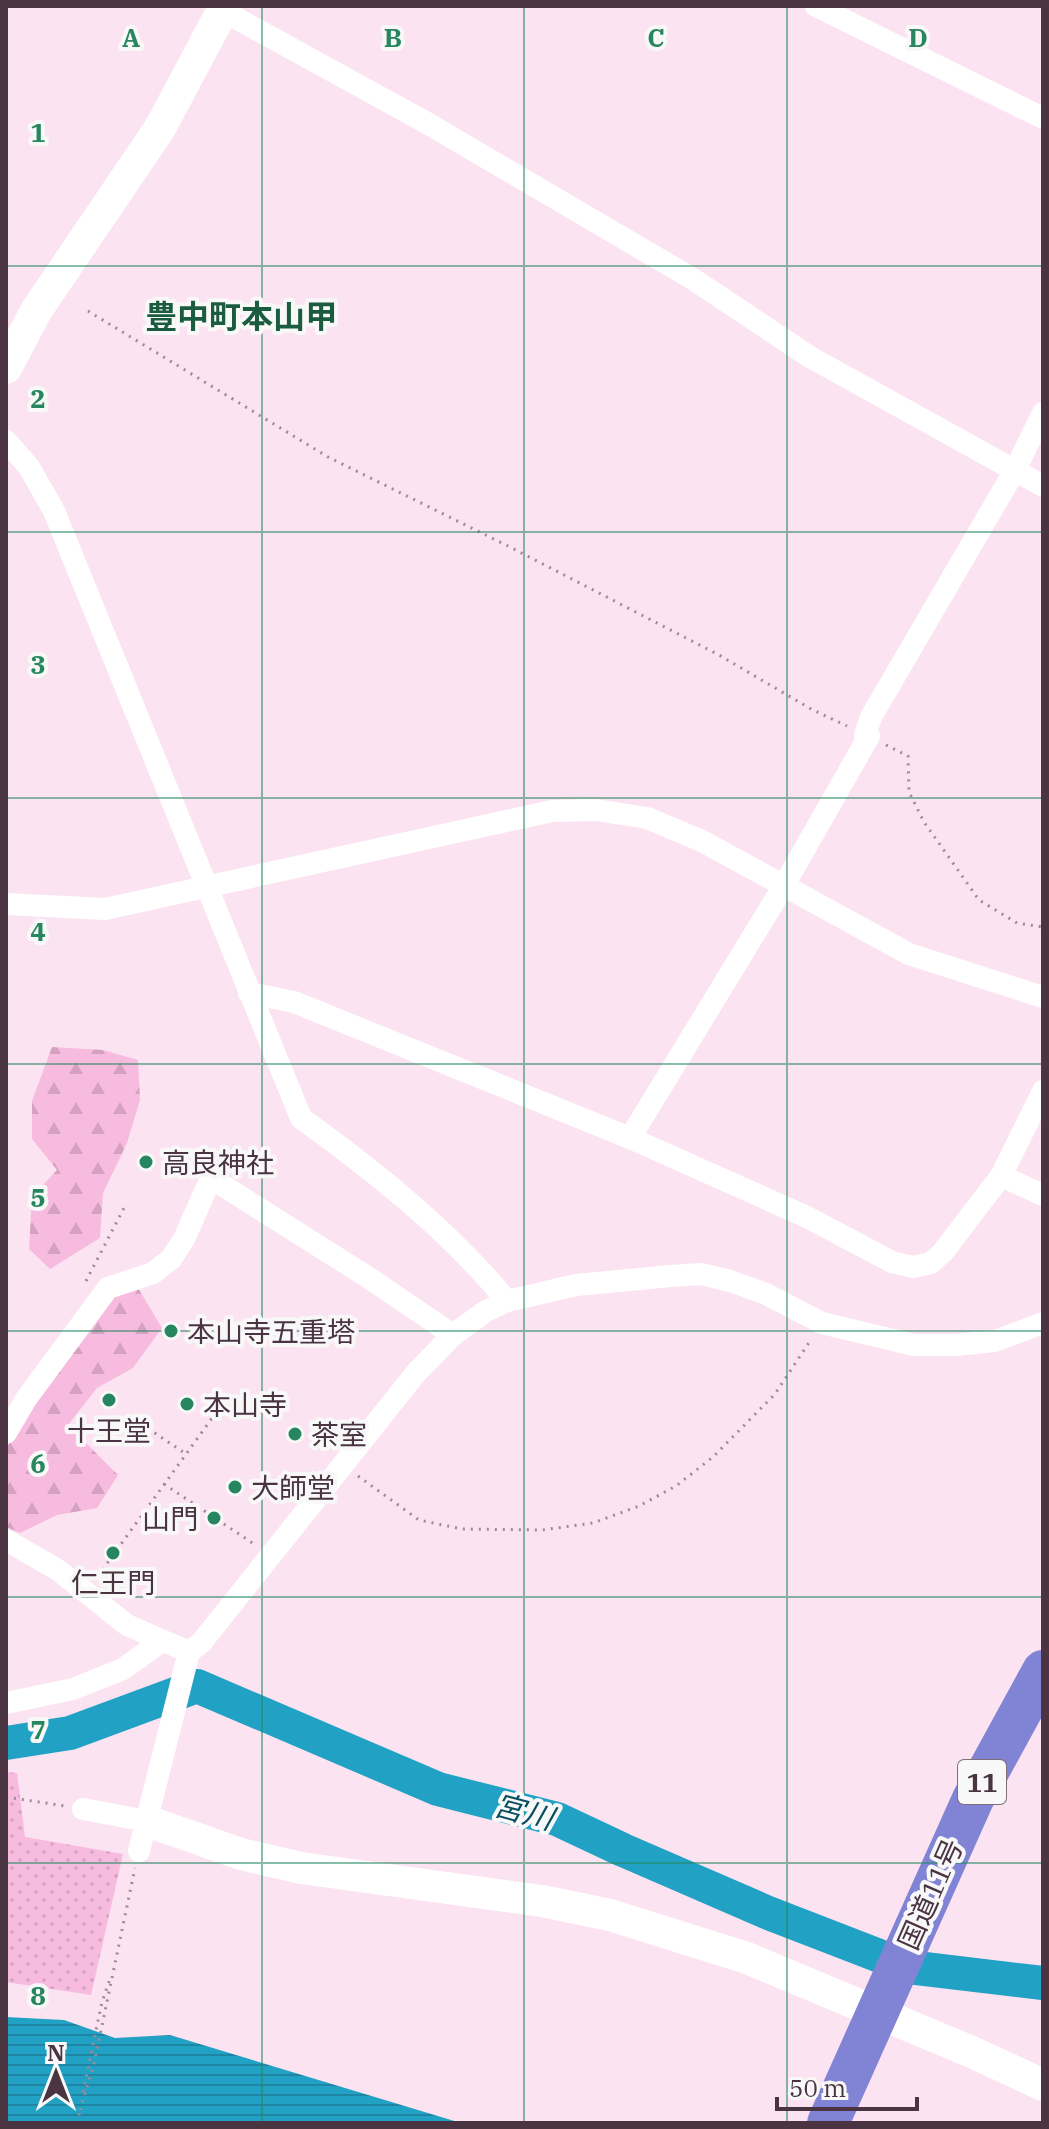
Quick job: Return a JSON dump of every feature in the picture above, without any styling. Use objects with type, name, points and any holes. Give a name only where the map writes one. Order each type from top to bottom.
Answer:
[{"type":"highway","name":"国道11号","points":[[828,2123],[973,1799],[1043,1671]]},
{"type":"street","points":[[816,6],[1043,118]]},
{"type":"street","points":[[6,368],[36,311],[160,128],[224,9],[427,123],[693,279],[810,357],[1043,486]]},
{"type":"street","points":[[630,1138],[783,887],[867,736],[871,717],[1015,470],[1043,413]]},
{"type":"street","points":[[6,441],[29,467],[54,511],[301,1118],[362,1162],[480,1268],[507,1301]]},
{"type":"street","points":[[6,904],[105,909],[552,811],[596,810],[647,818],[702,841],[909,954],[1043,997]]},
{"type":"street","points":[[249,993],[294,1002],[630,1138],[807,1217],[892,1262],[913,1267],[931,1263],[943,1252],[1001,1176],[1043,1091]]},
{"type":"street","points":[[1001,1176],[1043,1195]]},
{"type":"street","points":[[6,1433],[12,1405],[108,1288],[153,1273],[171,1259],[184,1239],[211,1178],[379,1284],[453,1335]]},
{"type":"street","points":[[143,1836],[188,1657],[416,1373],[453,1335],[486,1311],[507,1301],[576,1285],[701,1274],[766,1294],[822,1323],[914,1345],[995,1341],[1043,1323]]},
{"type":"street","points":[[6,1540],[58,1570],[127,1625],[188,1657]]},
{"type":"street","points":[[6,1703],[73,1689],[123,1669],[162,1641]]},
{"type":"street","points":[[83,1809],[143,1836],[301,1868],[542,1901],[610,1915],[747,1958],[879,2007],[1043,2085]]},
{"type":"path","points":[[88,311],[328,457],[508,546],[719,655],[811,709],[908,756],[909,792],[924,822],[979,900],[1017,923],[1043,927]]},
{"type":"path","points":[[342,1465],[419,1520],[478,1529],[542,1530],[593,1523],[639,1506],[676,1486],[713,1457],[775,1394],[822,1323]]},
{"type":"path","points":[[86,1593],[215,1414]]},
{"type":"path","points":[[128,1415],[186,1454]]},
{"type":"path","points":[[164,1484],[270,1556]]},
{"type":"path","points":[[6,1797],[83,1809]]},
{"type":"path","points":[[77,2123],[94,2064],[143,1836]]},
{"type":"green space","points":[[52,1047],[103,1050],[138,1060],[140,1100],[127,1143],[103,1193],[100,1238],[50,1269],[29,1249],[32,1197],[57,1170],[32,1139],[32,1101]]},
{"type":"green space","points":[[138,1288],[162,1328],[133,1368],[97,1388],[68,1425],[118,1475],[97,1508],[57,1515],[20,1533],[6,1527],[6,1448],[108,1295]]},
{"type":"green space","points":[[6,1772],[17,1773],[25,1837],[123,1854],[91,1995],[6,1982]]},
{"type":"water","points":[[6,2017],[64,2020],[115,2038],[170,2035],[461,2123],[6,2123]]},
{"type":"waterway","name":"宮川","points":[[6,1743],[70,1733],[197,1686],[438,1789],[557,1819],[766,1912],[908,1967],[1043,1983]]},
{"type":"place","name":"高良神社","points":[[146,1162]]},
{"type":"place","name":"本山寺五重塔","points":[[171,1331]]},
{"type":"place","name":"十王堂","points":[[109,1400]]},
{"type":"place","name":"本山寺","points":[[187,1404]]},
{"type":"place","name":"茶室","points":[[295,1434]]},
{"type":"place","name":"大師堂","points":[[235,1487]]},
{"type":"place","name":"山門","points":[[214,1518]]},
{"type":"place","name":"仁王門","points":[[113,1553]]},
{"type":"district","name":"豊中町本山甲","points":[[241,316]]}]
